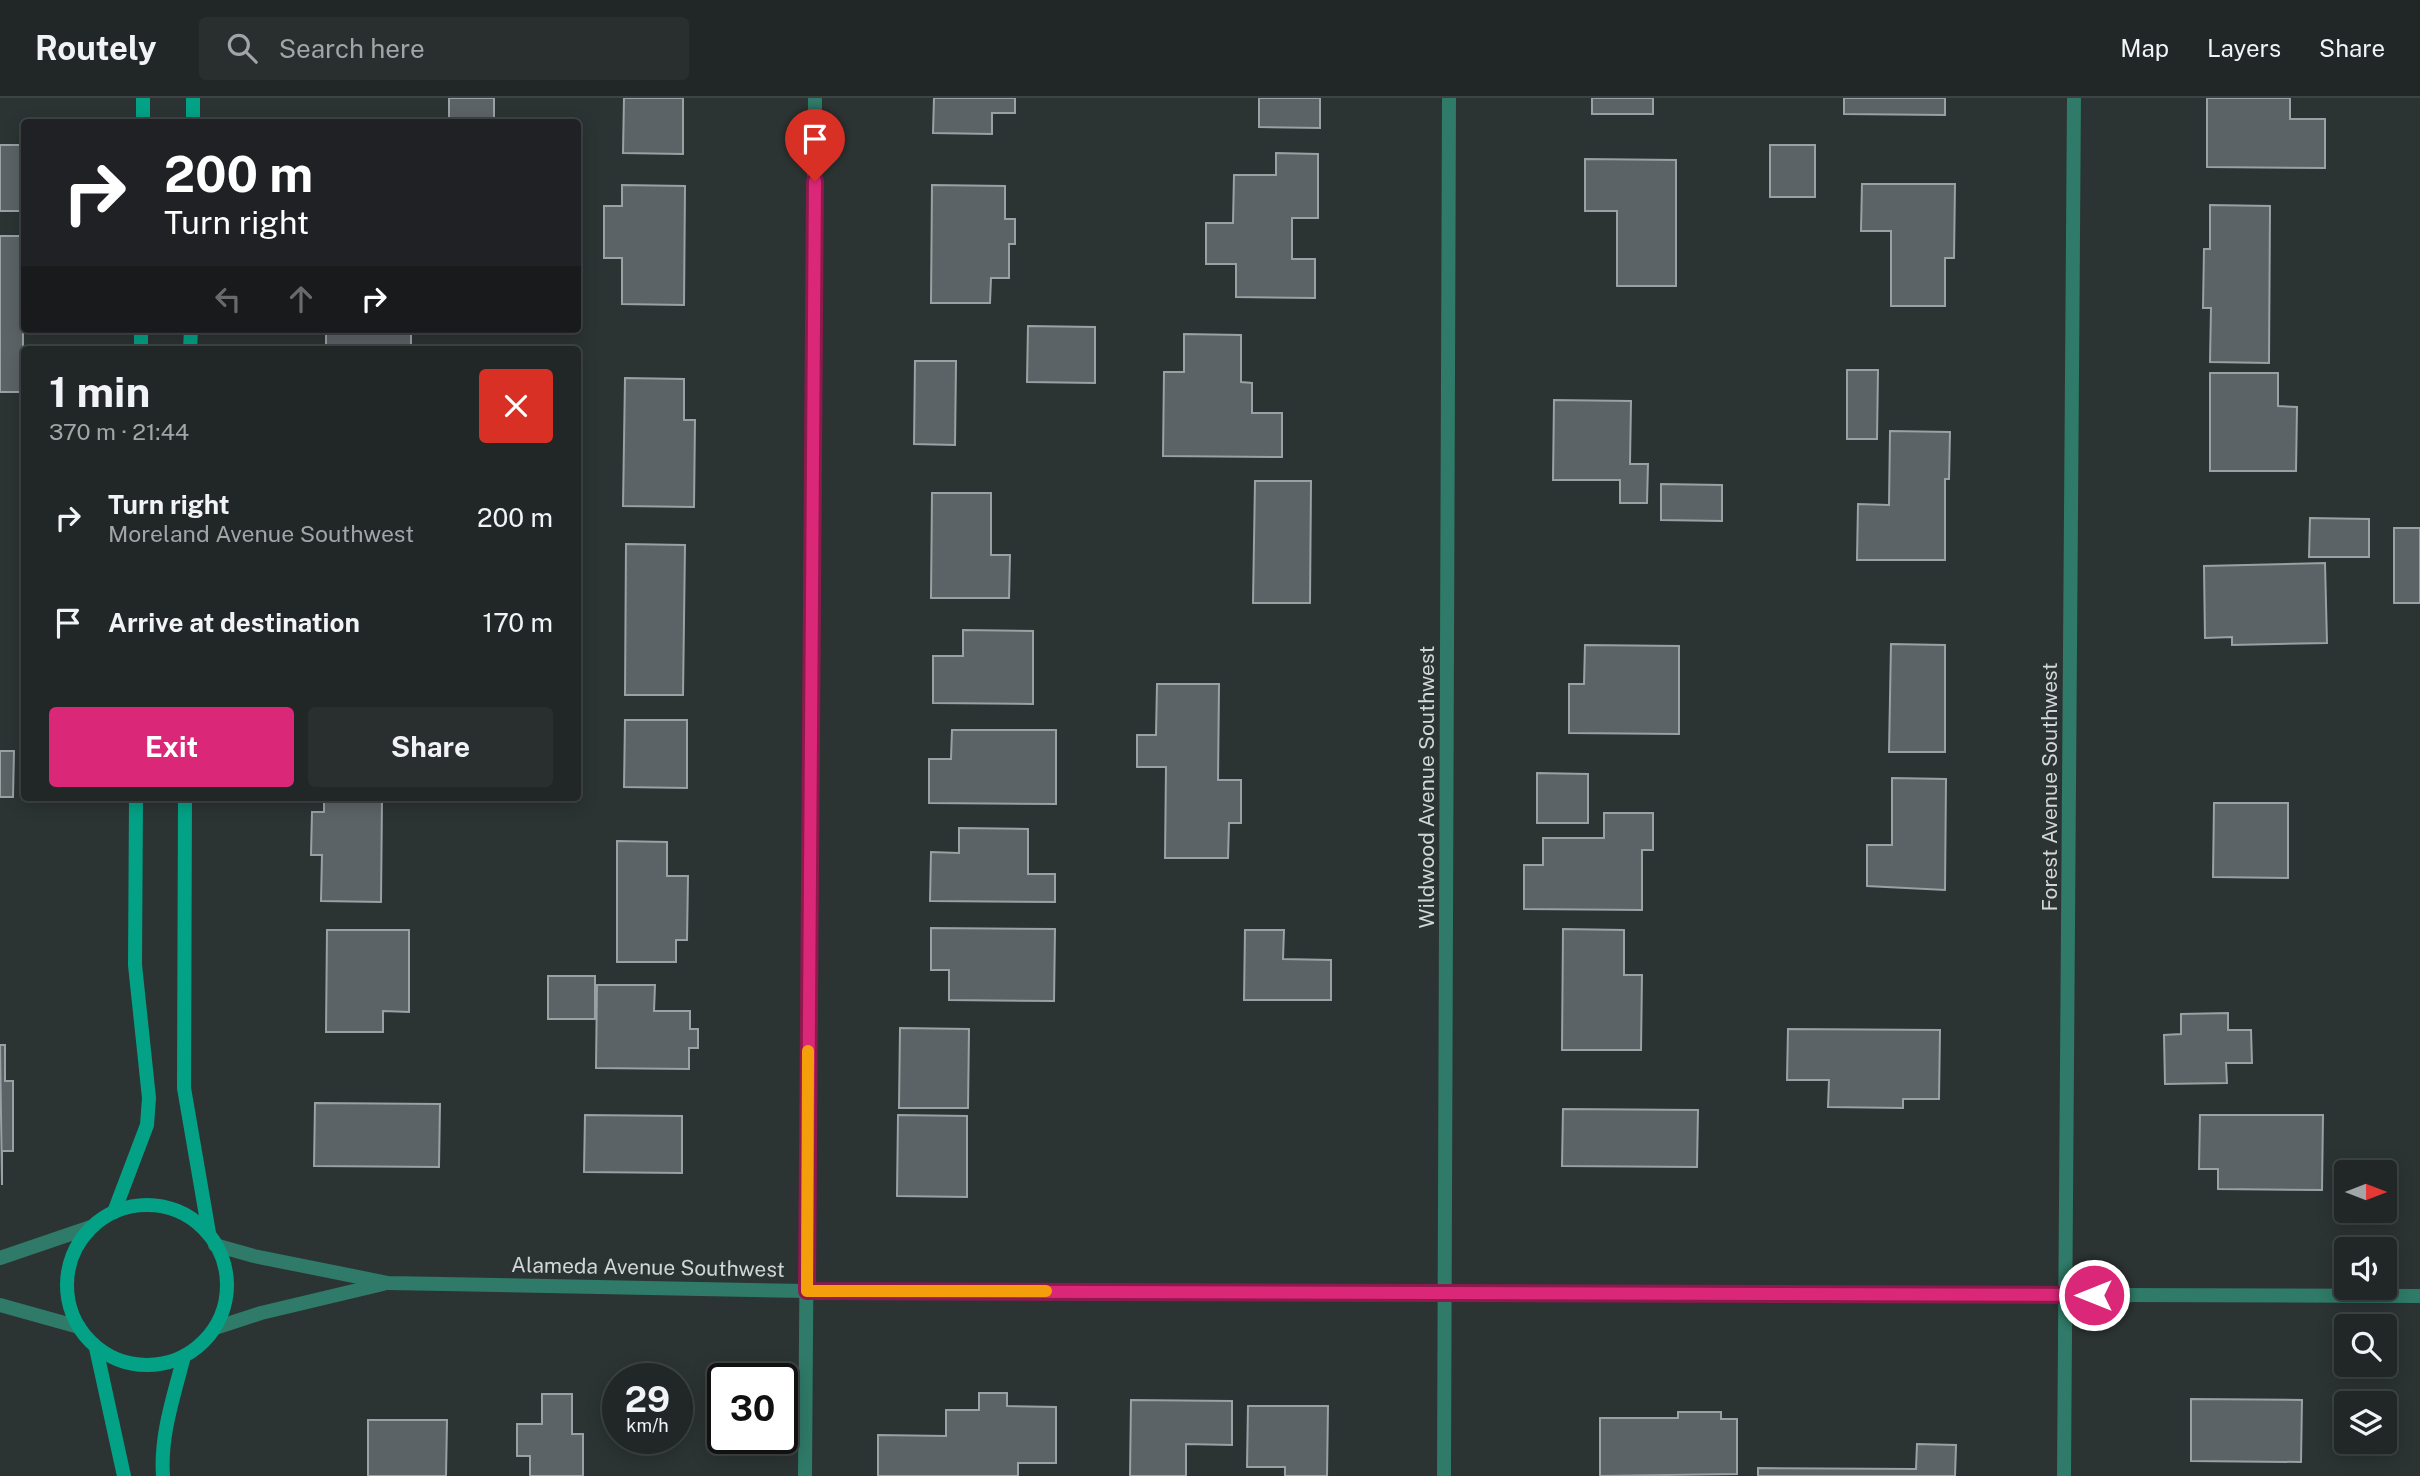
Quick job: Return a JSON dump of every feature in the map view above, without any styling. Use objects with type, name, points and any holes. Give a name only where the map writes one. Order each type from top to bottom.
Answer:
[{"type":"main road","points":[[143,98],[143,119]]},
{"type":"main road","points":[[193,98],[193,119]]},
{"type":"main road","points":[[114,1212],[147,1125],[149,1098],[135,965],[136,801]]},
{"type":"main road","points":[[185,801],[184,1088],[195,1171],[212,1239],[227,1280],[225,1305],[215,1328],[198,1348],[174,1361],[148,1366],[121,1362],[96,1348],[79,1327],[68,1303],[67,1275],[75,1249],[91,1227],[114,1212],[141,1205],[166,1207],[189,1217],[212,1239]]},
{"type":"main road","points":[[96,1348],[124,1476]]},
{"type":"main road","points":[[163,1476],[164,1435],[184,1356]]},
{"type":"street","points":[[806,1476],[815,98]]},
{"type":"street","name":"Wildwood Avenue Southwest","points":[[1444,1476],[1449,98]]},
{"type":"street","name":"Forest Avenue Southwest","points":[[2064,1476],[2074,98]]},
{"type":"street","points":[[0,1258],[91,1227]]},
{"type":"street","name":"Alameda Avenue Southwest","points":[[212,1239],[254,1256],[388,1283],[807,1291],[2420,1296]]},
{"type":"street","name":"Alameda Avenue Southwest","points":[[215,1328],[261,1313],[388,1283]]},
{"type":"street","points":[[0,1305],[79,1327]]},
{"type":"building","points":[[449,98],[494,98],[494,119],[449,119]]},
{"type":"building","points":[[624,98],[683,98],[683,154],[623,153]]},
{"type":"building","points":[[934,98],[1015,98],[1015,113],[992,113],[992,134],[933,133]]},
{"type":"building","points":[[1259,98],[1320,98],[1320,128],[1259,127]]},
{"type":"building","points":[[1592,98],[1653,98],[1653,114],[1592,114]]},
{"type":"building","points":[[1844,98],[1945,98],[1945,115],[1844,114]]},
{"type":"building","points":[[2207,98],[2290,98],[2290,119],[2325,119],[2325,168],[2207,167]]},
{"type":"building","points":[[0,145],[21,145],[21,211],[0,211]]},
{"type":"building","points":[[1770,145],[1815,145],[1815,197],[1770,197]]},
{"type":"building","points":[[1276,153],[1318,154],[1318,218],[1292,218],[1292,259],[1315,259],[1315,298],[1236,297],[1236,264],[1206,264],[1206,223],[1233,223],[1234,175],[1276,175]]},
{"type":"building","points":[[1585,159],[1676,160],[1676,286],[1617,286],[1617,211],[1585,211]]},
{"type":"building","points":[[1862,184],[1955,184],[1954,258],[1945,258],[1945,306],[1891,306],[1891,231],[1861,231]]},
{"type":"building","points":[[622,185],[685,186],[684,305],[622,304],[622,258],[604,258],[604,206],[622,206]]},
{"type":"building","points":[[932,185],[1005,186],[1005,219],[1015,219],[1015,244],[1009,244],[1009,278],[991,278],[990,303],[931,303]]},
{"type":"building","points":[[2210,205],[2270,206],[2269,363],[2210,362],[2211,308],[2203,308],[2204,249],[2210,249]]},
{"type":"building","points":[[0,236],[21,236],[21,392],[0,392]]},
{"type":"building","points":[[1028,326],[1095,327],[1095,383],[1027,382]]},
{"type":"building","points":[[326,333],[411,333],[411,346],[326,346]]},
{"type":"building","points":[[1184,334],[1241,335],[1241,382],[1252,383],[1252,413],[1282,413],[1282,457],[1163,456],[1164,372],[1184,372]]},
{"type":"building","points":[[915,361],[956,361],[955,445],[914,444]]},
{"type":"building","points":[[1847,370],[1878,370],[1877,439],[1847,439]]},
{"type":"building","points":[[2210,373],[2278,373],[2278,406],[2297,407],[2296,471],[2210,471]]},
{"type":"building","points":[[625,378],[684,379],[684,420],[695,420],[694,507],[623,506]]},
{"type":"building","points":[[1554,400],[1631,401],[1630,464],[1648,464],[1647,503],[1620,503],[1620,480],[1553,480]]},
{"type":"building","points":[[1890,431],[1950,432],[1949,479],[1945,479],[1945,560],[1857,560],[1858,504],[1889,505]]},
{"type":"building","points":[[1255,481],[1311,481],[1310,603],[1253,603]]},
{"type":"building","points":[[1661,484],[1722,485],[1722,521],[1661,520]]},
{"type":"building","points":[[932,493],[991,493],[991,555],[1010,555],[1009,598],[931,598]]},
{"type":"building","points":[[2310,518],[2369,519],[2369,557],[2309,557]]},
{"type":"building","points":[[2394,528],[2420,528],[2420,603],[2394,603]]},
{"type":"building","points":[[626,544],[685,545],[683,695],[625,695]]},
{"type":"building","points":[[2325,563],[2327,643],[2232,645],[2232,637],[2205,638],[2204,566]]},
{"type":"building","points":[[963,630],[1033,631],[1033,704],[933,703],[933,656],[963,656]]},
{"type":"building","points":[[1891,644],[1945,645],[1945,752],[1889,752]]},
{"type":"building","points":[[1585,645],[1679,646],[1679,734],[1569,733],[1569,684],[1584,684]]},
{"type":"building","points":[[1157,684],[1219,684],[1218,780],[1241,780],[1241,823],[1229,823],[1228,858],[1165,858],[1166,767],[1137,767],[1137,735],[1156,735]]},
{"type":"building","points":[[625,720],[687,720],[687,788],[624,787]]},
{"type":"building","points":[[952,730],[1056,730],[1056,804],[929,803],[929,759],[951,759]]},
{"type":"building","points":[[0,751],[14,751],[13,797],[0,797]]},
{"type":"building","points":[[1537,773],[1588,774],[1588,823],[1537,823]]},
{"type":"building","points":[[1892,778],[1946,779],[1945,890],[1867,886],[1867,845],[1892,845]]},
{"type":"building","points":[[324,801],[382,801],[381,902],[321,901],[322,855],[311,855],[312,812],[324,812]]},
{"type":"building","points":[[2214,803],[2288,803],[2288,878],[2213,877]]},
{"type":"building","points":[[1604,813],[1653,813],[1653,850],[1642,850],[1642,910],[1524,909],[1524,865],[1543,865],[1543,838],[1604,838]]},
{"type":"building","points":[[959,828],[1028,829],[1028,874],[1055,874],[1055,902],[930,901],[931,852],[959,853]]},
{"type":"building","points":[[617,841],[667,842],[667,876],[688,876],[687,940],[676,940],[676,962],[617,962]]},
{"type":"building","points":[[931,928],[1055,929],[1054,1001],[949,1000],[949,970],[931,970]]},
{"type":"building","points":[[1563,929],[1624,930],[1624,975],[1642,975],[1641,1050],[1562,1050]]},
{"type":"building","points":[[327,930],[409,930],[409,1012],[383,1011],[383,1032],[326,1032]]},
{"type":"building","points":[[1245,930],[1284,930],[1283,959],[1331,960],[1331,1000],[1244,1000]]},
{"type":"building","points":[[548,976],[595,976],[595,1019],[548,1019]]},
{"type":"building","points":[[597,985],[655,985],[654,1011],[690,1011],[690,1029],[698,1029],[698,1048],[689,1048],[689,1069],[596,1068]]},
{"type":"building","points":[[2228,1013],[2228,1030],[2251,1030],[2252,1063],[2226,1063],[2227,1083],[2165,1084],[2164,1035],[2181,1034],[2181,1014]]},
{"type":"building","points":[[900,1028],[969,1029],[968,1108],[899,1108]]},
{"type":"building","points":[[1788,1029],[1940,1030],[1939,1099],[1903,1099],[1903,1108],[1828,1107],[1829,1080],[1787,1080]]},
{"type":"building","points":[[0,1045],[5,1045],[5,1081],[13,1081],[13,1151],[2,1151],[2,1185]]},
{"type":"building","points":[[315,1103],[440,1104],[439,1167],[314,1166]]},
{"type":"building","points":[[1563,1109],[1698,1110],[1697,1167],[1562,1166]]},
{"type":"building","points":[[585,1115],[682,1116],[682,1173],[584,1172]]},
{"type":"building","points":[[898,1115],[967,1116],[967,1197],[897,1196]]},
{"type":"building","points":[[2200,1115],[2323,1115],[2322,1190],[2218,1189],[2218,1169],[2199,1169]]},
{"type":"building","points":[[979,1393],[1007,1393],[1007,1406],[1056,1407],[1056,1463],[1018,1463],[1018,1476],[878,1476],[878,1435],[946,1436],[946,1410],[979,1410]]},
{"type":"building","points":[[542,1394],[572,1394],[572,1434],[583,1434],[583,1476],[530,1476],[530,1456],[517,1456],[517,1424],[542,1424]]},
{"type":"building","points":[[2191,1399],[2302,1400],[2301,1462],[2191,1461]]},
{"type":"building","points":[[1131,1400],[1232,1401],[1232,1445],[1186,1444],[1186,1476],[1130,1476]]},
{"type":"building","points":[[1248,1406],[1328,1406],[1327,1476],[1285,1476],[1285,1467],[1247,1467]]},
{"type":"building","points":[[1678,1412],[1721,1412],[1721,1419],[1737,1419],[1737,1474],[1600,1476],[1600,1418],[1678,1418]]},
{"type":"building","points":[[368,1420],[447,1420],[446,1476],[368,1476]]},
{"type":"building","points":[[1917,1444],[1956,1445],[1955,1476],[1758,1476],[1758,1468],[1916,1469]]},
{"type":"slow traffic","points":[[808,1051],[807,1291],[1046,1291]]},
{"type":"route","points":[[815,181],[807,1291],[2094,1295]]}]
